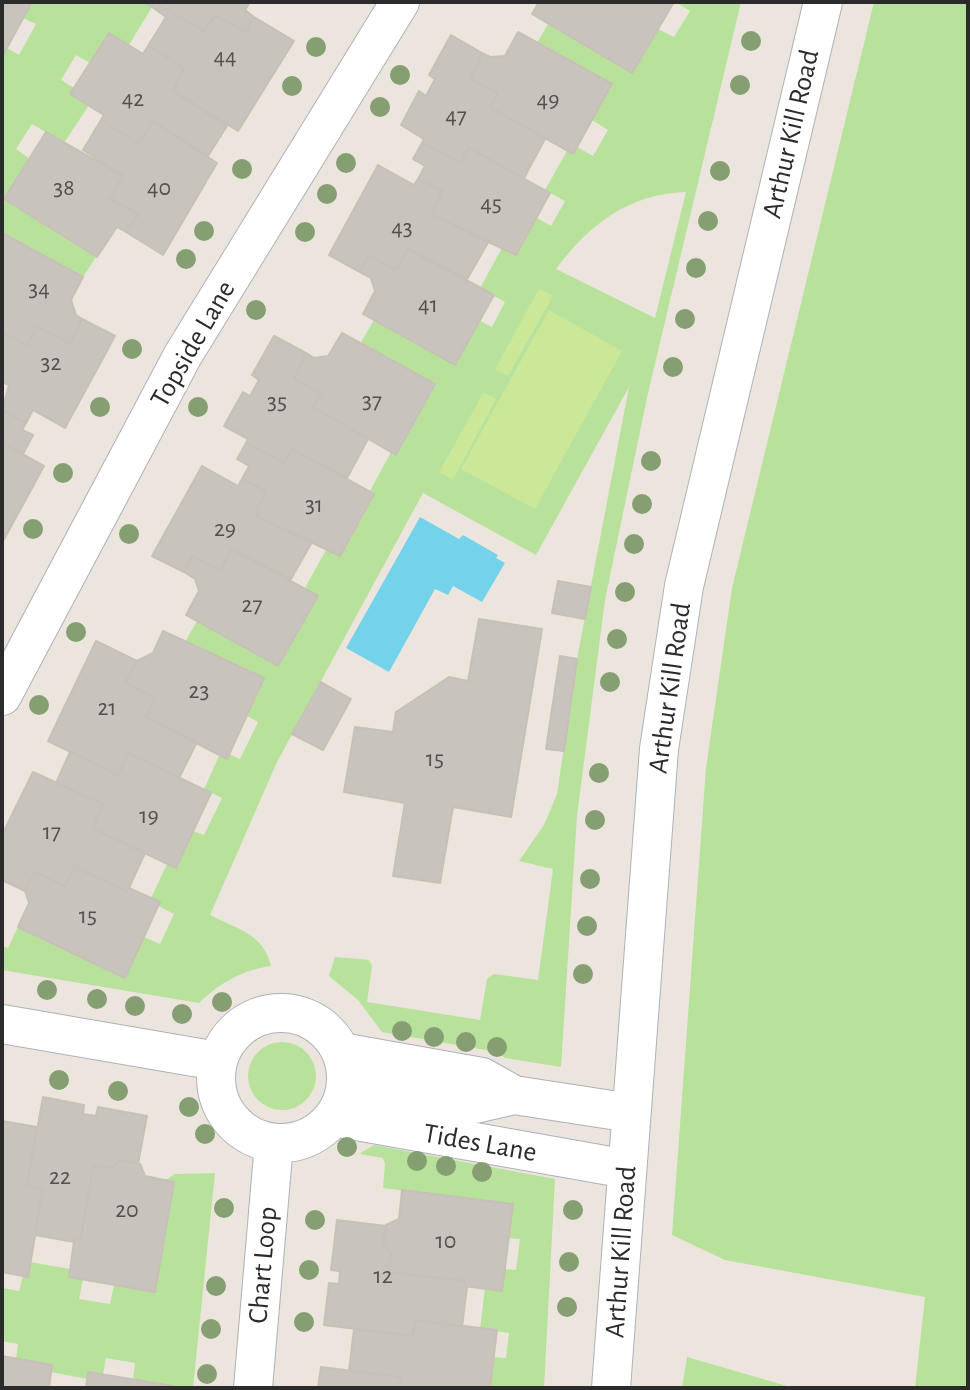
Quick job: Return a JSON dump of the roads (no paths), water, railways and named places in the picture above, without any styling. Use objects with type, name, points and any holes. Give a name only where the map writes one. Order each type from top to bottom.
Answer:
[{"type":"street","name":"Topside Lane","points":[[2,696],[183,355],[400,2]]},
{"type":"street","name":"Arthur Kill Road","points":[[611,1388],[659,749],[684,586],[823,2]]},
{"type":"street","points":[[280,1012],[301,1015],[319,1024],[340,1084],[319,1131],[301,1140],[274,1143],[242,1132],[228,1118],[219,1100],[214,1080],[217,1061],[225,1042],[240,1026],[259,1016],[280,1012]]},
{"type":"street","points":[[2,1024],[217,1061]]},
{"type":"street","name":"Tides Lane","points":[[340,1084],[482,1077],[514,1095],[631,1113]]},
{"type":"street","name":"Tides Lane","points":[[340,1084],[627,1169]]},
{"type":"street","name":"Chart Loop","points":[[253,1388],[274,1143]]},
{"type":"water","points":[[420,517],[459,539],[463,535],[498,555],[496,558],[505,563],[482,602],[453,586],[448,595],[435,589],[389,672],[346,648]]}]
